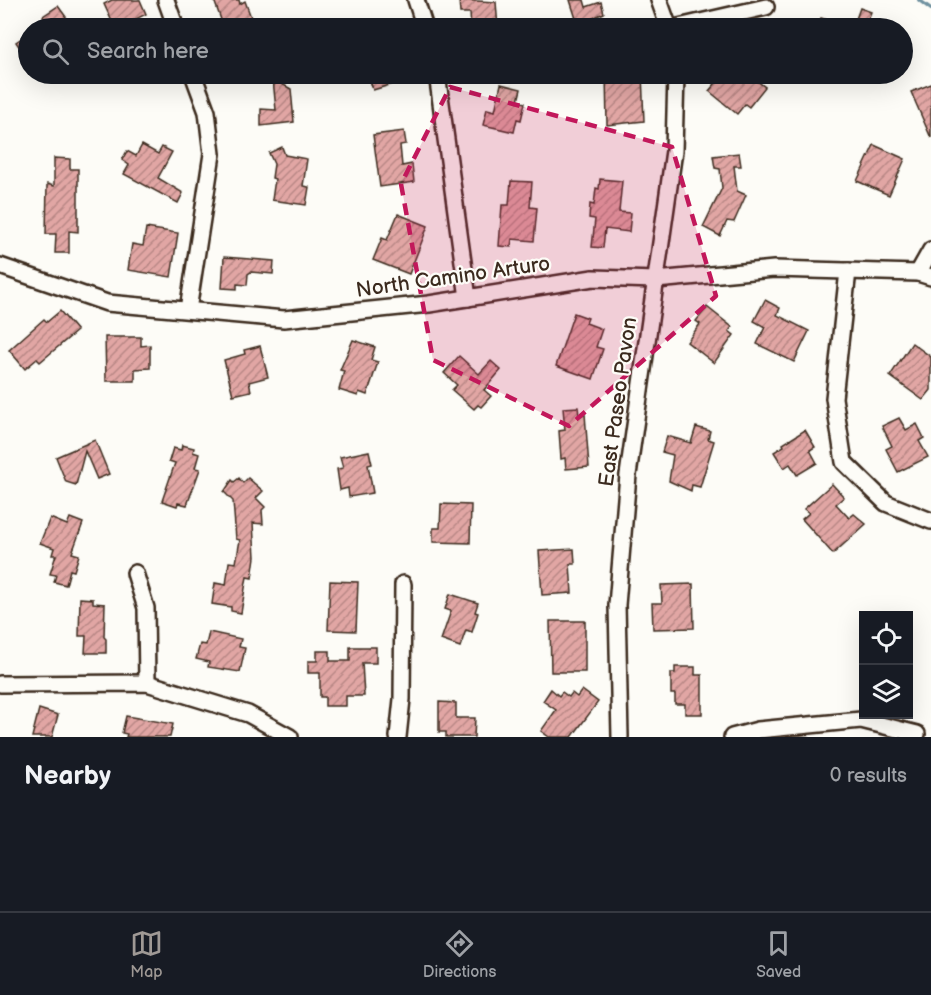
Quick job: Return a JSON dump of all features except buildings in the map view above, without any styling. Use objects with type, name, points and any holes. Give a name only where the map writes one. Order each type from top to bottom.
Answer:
[{"type":"street","points":[[166,0],[172,18]]},
{"type":"street","points":[[416,0],[422,18]]},
{"type":"street","points":[[659,0],[665,18]]},
{"type":"street","points":[[718,18],[766,7]]},
{"type":"street","points":[[188,310],[212,154],[207,112],[197,84]]},
{"type":"street","points":[[438,84],[468,298]]},
{"type":"street","name":"East Paseo Pavon","points":[[620,737],[616,605],[628,475],[674,151],[676,84]]},
{"type":"street","name":"North Camino Arturo","points":[[0,266],[107,303],[284,319],[468,298],[593,278],[656,280],[774,269],[925,275],[931,250]]},
{"type":"street","points":[[848,271],[834,398],[844,462],[886,503],[931,521]]},
{"type":"street","points":[[135,573],[146,608],[147,683]]},
{"type":"street","points":[[398,737],[402,699],[403,585]]},
{"type":"street","points":[[0,684],[147,683],[249,714],[291,737]]},
{"type":"street","points":[[732,737],[758,730],[861,720],[917,734]]},
{"type":"highlighted area","points":[[450,87],[672,147],[716,296],[569,426],[433,360],[401,184]]},
{"type":"waterway","points":[[919,0],[931,9]]}]
